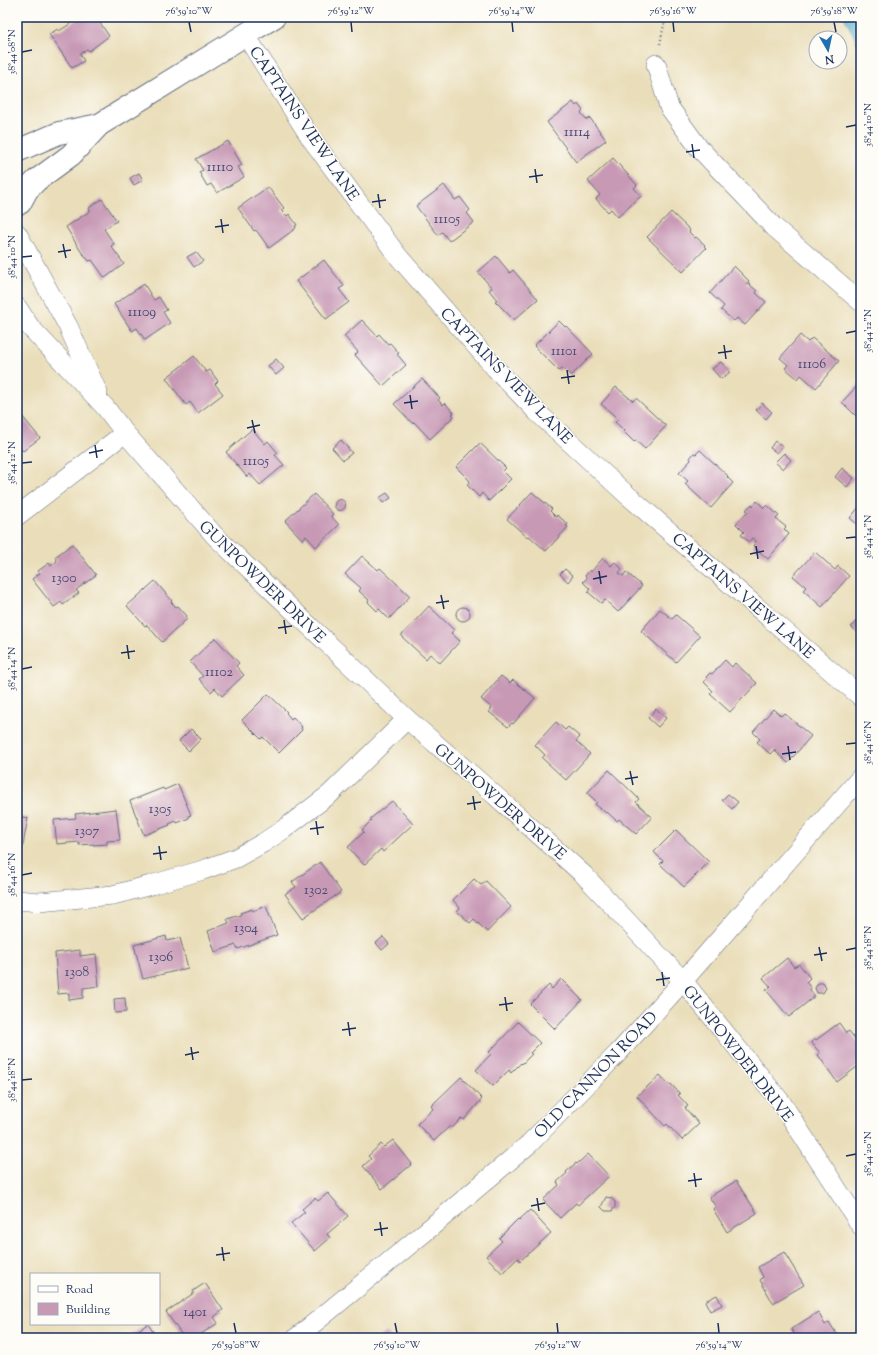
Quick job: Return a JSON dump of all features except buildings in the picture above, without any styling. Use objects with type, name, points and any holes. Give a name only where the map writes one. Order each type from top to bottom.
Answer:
[{"type":"street","points":[[17,204],[20,203],[27,190],[37,180],[71,155],[99,124],[270,18]]},
{"type":"street","name":"CAPTAINS VIEW LANE","points":[[245,34],[310,137],[397,256],[496,369],[537,412],[625,493],[861,697]]},
{"type":"street","points":[[656,64],[669,107],[699,148],[774,227],[861,302]]},
{"type":"street","points":[[17,152],[59,133],[99,124]]},
{"type":"street","name":"GUNPOWDER DRIVE","points":[[17,233],[68,326],[105,407]]},
{"type":"street","name":"GUNPOWDER DRIVE","points":[[17,307],[30,327],[105,407],[125,433],[215,536],[407,719],[584,875],[683,981],[781,1102],[861,1226]]},
{"type":"street","points":[[17,516],[125,433]]},
{"type":"street","points":[[17,900],[39,902],[113,895],[203,870],[236,858],[263,843],[330,794],[407,719]]},
{"type":"street","name":"OLD CANNON ROAD","points":[[296,1338],[430,1228],[529,1144],[618,1053],[683,981],[861,777]]},
{"type":"path","points":[[656,64],[665,20],[667,17]]},
{"type":"water","points":[[844,17],[861,17],[861,50]]}]
